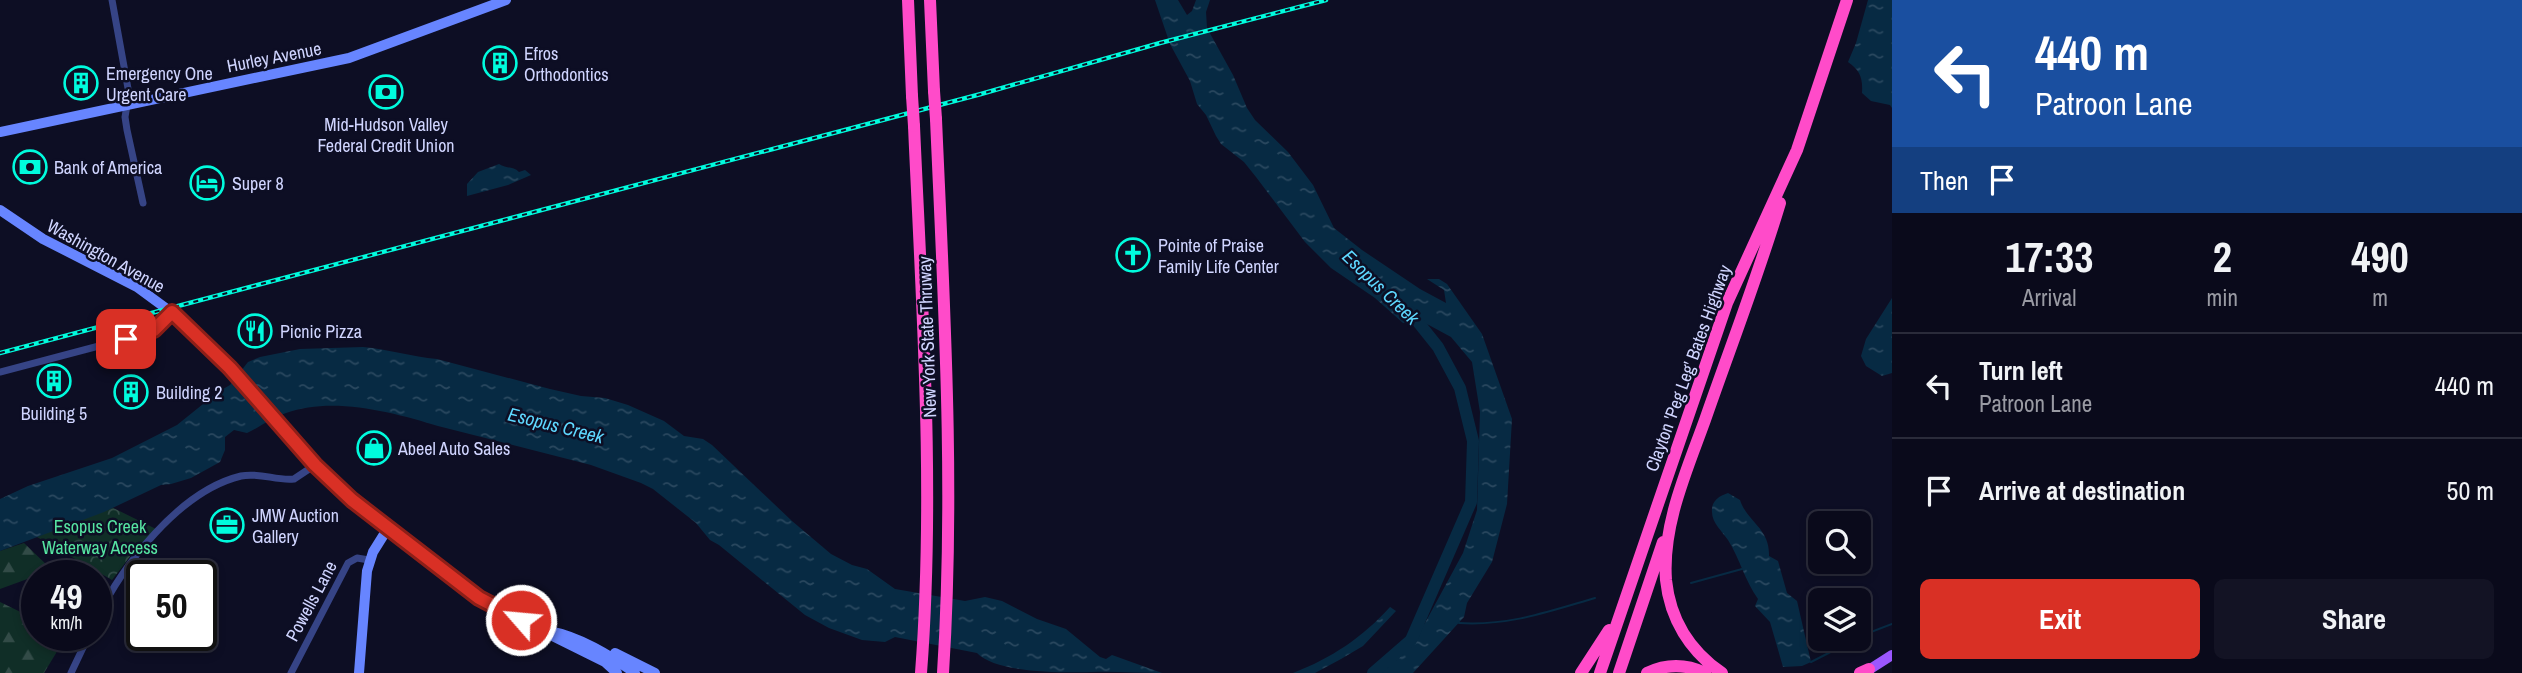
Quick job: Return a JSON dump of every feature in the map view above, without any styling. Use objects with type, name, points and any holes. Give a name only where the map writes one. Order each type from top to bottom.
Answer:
[{"type":"highway","name":"New York State Thruway","points":[[908,0],[927,439],[927,556],[921,673]]},
{"type":"highway","name":"Clayton 'Peg Leg' Bates Highway","points":[[1600,673],[1727,303],[1797,150],[1847,0]]},
{"type":"highway","name":"New York State Thruway","points":[[930,1],[949,439],[949,557],[943,673]]},
{"type":"highway","points":[[1619,673],[1764,254],[1797,150]]},
{"type":"highway","points":[[1676,502],[1666,558],[1669,598],[1676,619],[1692,646],[1722,673]]},
{"type":"highway","points":[[1581,673],[1626,599]]},
{"type":"highway","points":[[1647,673],[1671,666],[1692,668],[1705,673]]},
{"type":"main road","name":"Hurley Avenue","points":[[0,131],[349,58],[478,5],[506,0]]},
{"type":"main road","name":"Washington Avenue","points":[[0,210],[56,247],[137,287],[172,312],[230,368],[315,465],[352,500],[479,598],[605,662],[617,673]]},
{"type":"main road","points":[[359,673],[369,560],[388,528]]},
{"type":"main road","name":"Washington Avenue","points":[[542,629],[573,638],[606,654],[635,673]]},
{"type":"main road","points":[[573,638],[608,650],[655,673]]},
{"type":"main road","points":[[1864,672],[1892,654]]},
{"type":"street","points":[[112,0],[129,94],[127,130],[143,203]]},
{"type":"street","points":[[0,372],[149,333],[172,312]]},
{"type":"street","points":[[112,593],[127,567],[177,513],[198,496],[220,483],[243,475],[263,474],[294,479],[315,465]]},
{"type":"street","name":"Powells Lane","points":[[290,673],[348,563],[357,558],[369,560]]},
{"type":"street","points":[[71,673],[81,651]]},
{"type":"green space","name":"Esopus Creek Waterway Access","points":[[87,495],[156,529],[126,560],[112,580],[112,560],[77,560],[16,525]]},
{"type":"green space","points":[[24,543],[42,560],[21,560],[21,581],[0,589],[0,551]]},
{"type":"green space","points":[[0,602],[21,612],[21,651],[57,651],[44,673],[0,673]]},
{"type":"water","points":[[1155,0],[1178,0],[1187,15],[1192,11],[1196,0],[1210,0],[1206,12],[1207,28],[1233,75],[1247,108],[1255,120],[1288,152],[1313,185],[1334,228],[1420,289],[1446,303],[1444,290],[1427,279],[1439,279],[1447,284],[1482,334],[1512,419],[1507,504],[1492,562],[1467,603],[1464,617],[1413,673],[1373,673],[1392,660],[1425,623],[1463,553],[1477,510],[1480,412],[1472,362],[1451,337],[1427,324],[1403,323],[1375,298],[1331,268],[1305,242],[1244,162],[1221,144],[1216,136],[1206,115],[1197,104],[1190,81],[1170,44]]},
{"type":"water","points":[[1868,0],[1892,0],[1892,108],[1890,105],[1871,101],[1862,93],[1860,75],[1848,62]]},
{"type":"water","points":[[499,164],[519,172],[525,170],[531,175],[508,185],[467,196],[467,184],[478,172]]},
{"type":"water","points":[[1892,298],[1892,373],[1882,376],[1866,366],[1861,356],[1866,339]]},
{"type":"water","points":[[363,347],[437,359],[550,389],[605,398],[628,405],[664,421],[684,436],[703,439],[712,445],[831,554],[867,569],[895,589],[965,601],[985,597],[1002,601],[1037,619],[1066,629],[1100,657],[1106,659],[1112,655],[1162,673],[1030,670],[999,665],[977,653],[895,637],[885,642],[862,640],[829,628],[805,615],[710,540],[696,523],[653,489],[641,483],[591,465],[362,408],[304,408],[281,415],[247,433],[234,430],[225,437],[225,450],[220,462],[191,478],[161,485],[104,512],[0,551],[0,499],[28,486],[112,458],[177,425],[230,385],[248,362],[300,349]]},
{"type":"water","points":[[1728,493],[1740,500],[1766,539],[1769,556],[1778,561],[1787,593],[1797,601],[1811,662],[1802,666],[1783,667],[1770,622],[1755,606],[1758,599],[1732,547],[1712,516],[1714,502]]},
{"type":"water","points":[[1390,607],[1396,611],[1363,646],[1315,673],[1293,673],[1346,646]]},
{"type":"waterway","name":"Esopus Creek","points":[[1373,673],[1411,640],[1471,502],[1473,441],[1460,388],[1438,347],[1410,312]]},
{"type":"waterway","points":[[1691,583],[1742,569]]},
{"type":"waterway","points":[[1459,623],[1511,620],[1595,598]]},
{"type":"waterway","points":[[1871,632],[1892,624]]},
{"type":"waterway","points":[[1811,662],[1833,651]]},
{"type":"railway","points":[[0,353],[1326,0]]},
{"type":"place","name":"Efros Orthodontics","points":[[500,63]]},
{"type":"place","name":"Emergency One Urgent Care","points":[[81,83]]},
{"type":"place","name":"Mid-Hudson Valley Federal Credit Union","points":[[386,92]]},
{"type":"place","name":"Bank of America","points":[[30,167]]},
{"type":"place","name":"Super 8","points":[[207,183]]},
{"type":"place","name":"Pointe of Praise Family Life Center","points":[[1133,255]]},
{"type":"place","name":"Picnic Pizza","points":[[255,331]]},
{"type":"place","name":"Building 5","points":[[54,381]]},
{"type":"place","name":"Building 2","points":[[131,392]]},
{"type":"place","name":"Abeel Auto Sales","points":[[374,448]]},
{"type":"place","name":"JMW Auction Gallery","points":[[227,525]]},
{"type":"route","points":[[126,339],[149,333],[172,312],[213,350],[315,465],[352,500],[479,598],[521,620]]}]
